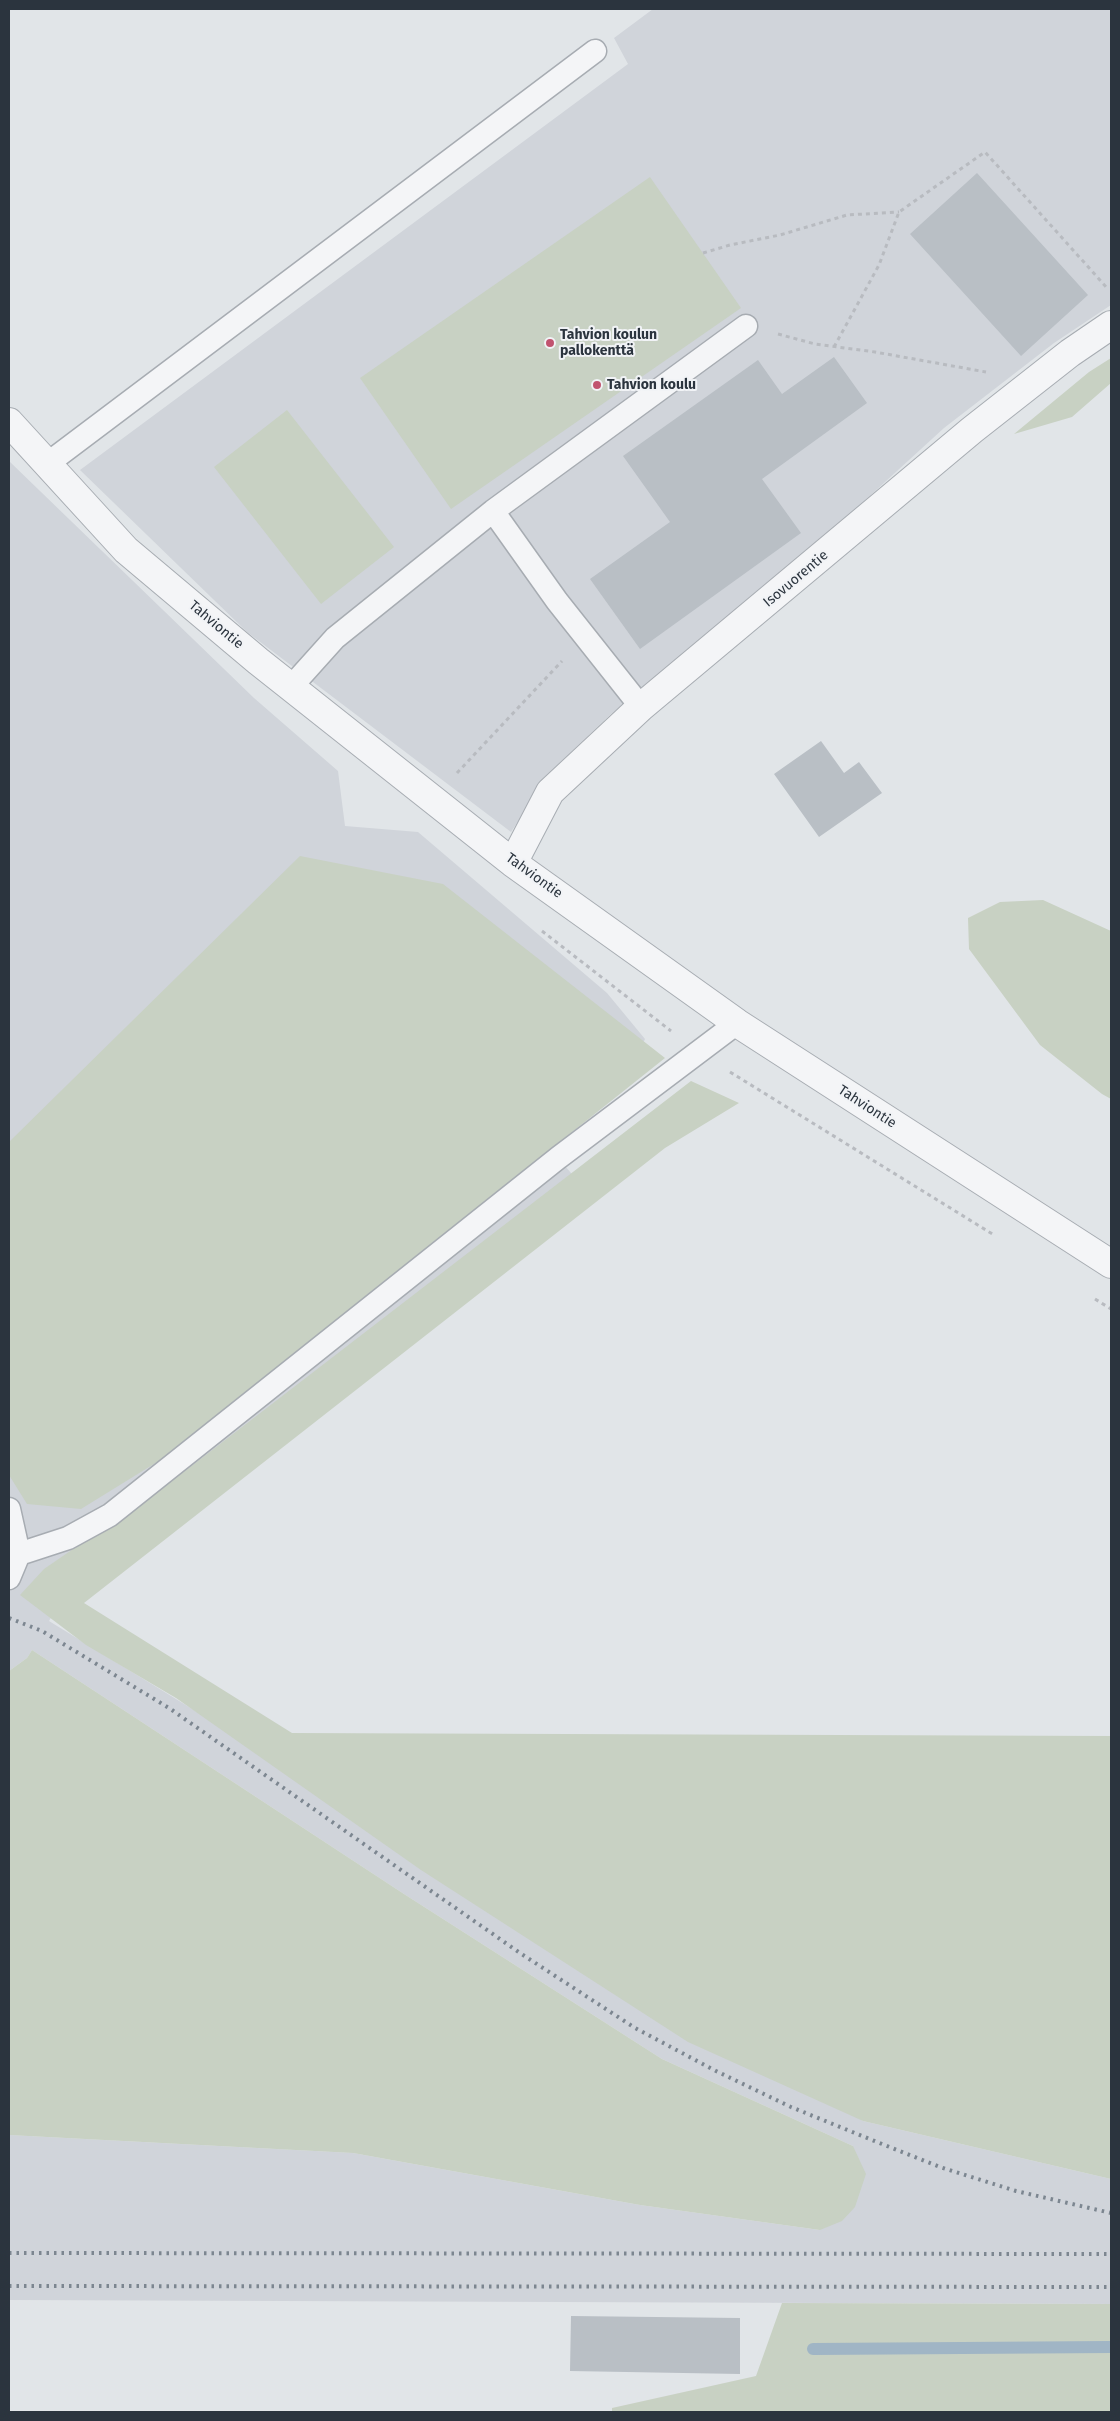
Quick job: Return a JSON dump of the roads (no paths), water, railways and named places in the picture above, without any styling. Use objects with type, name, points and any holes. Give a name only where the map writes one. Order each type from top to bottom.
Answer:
[{"type":"street","name":"Isovuorentie","points":[[514,862],[550,792],[641,707],[972,430],[1111,324]]},
{"type":"street","name":"Tahviontie","points":[[9,422],[126,550],[290,687],[514,862],[737,1022],[1111,1264]]},
{"type":"lane","points":[[47,464],[595,51]]},
{"type":"lane","points":[[290,687],[335,638],[493,511],[746,326]]},
{"type":"lane","points":[[493,511],[557,601],[641,707]]},
{"type":"lane","points":[[19,1554],[68,1538],[110,1515],[558,1158],[737,1022]]},
{"type":"lane","points":[[9,1508],[19,1554],[9,1578]]},
{"type":"waterway","points":[[813,2349],[1111,2347]]},
{"type":"railway","points":[[9,1618],[42,1631],[169,1708],[520,1953],[635,2028],[716,2071],[791,2107],[940,2167],[1016,2191],[1111,2213]]},
{"type":"railway","points":[[9,2253],[1111,2254]]},
{"type":"railway","points":[[9,2286],[1111,2287]]},
{"type":"place","name":"Tahvion koulun pallokenttä","points":[[550,343]]},
{"type":"place","name":"Tahvion koulu","points":[[597,385]]}]
